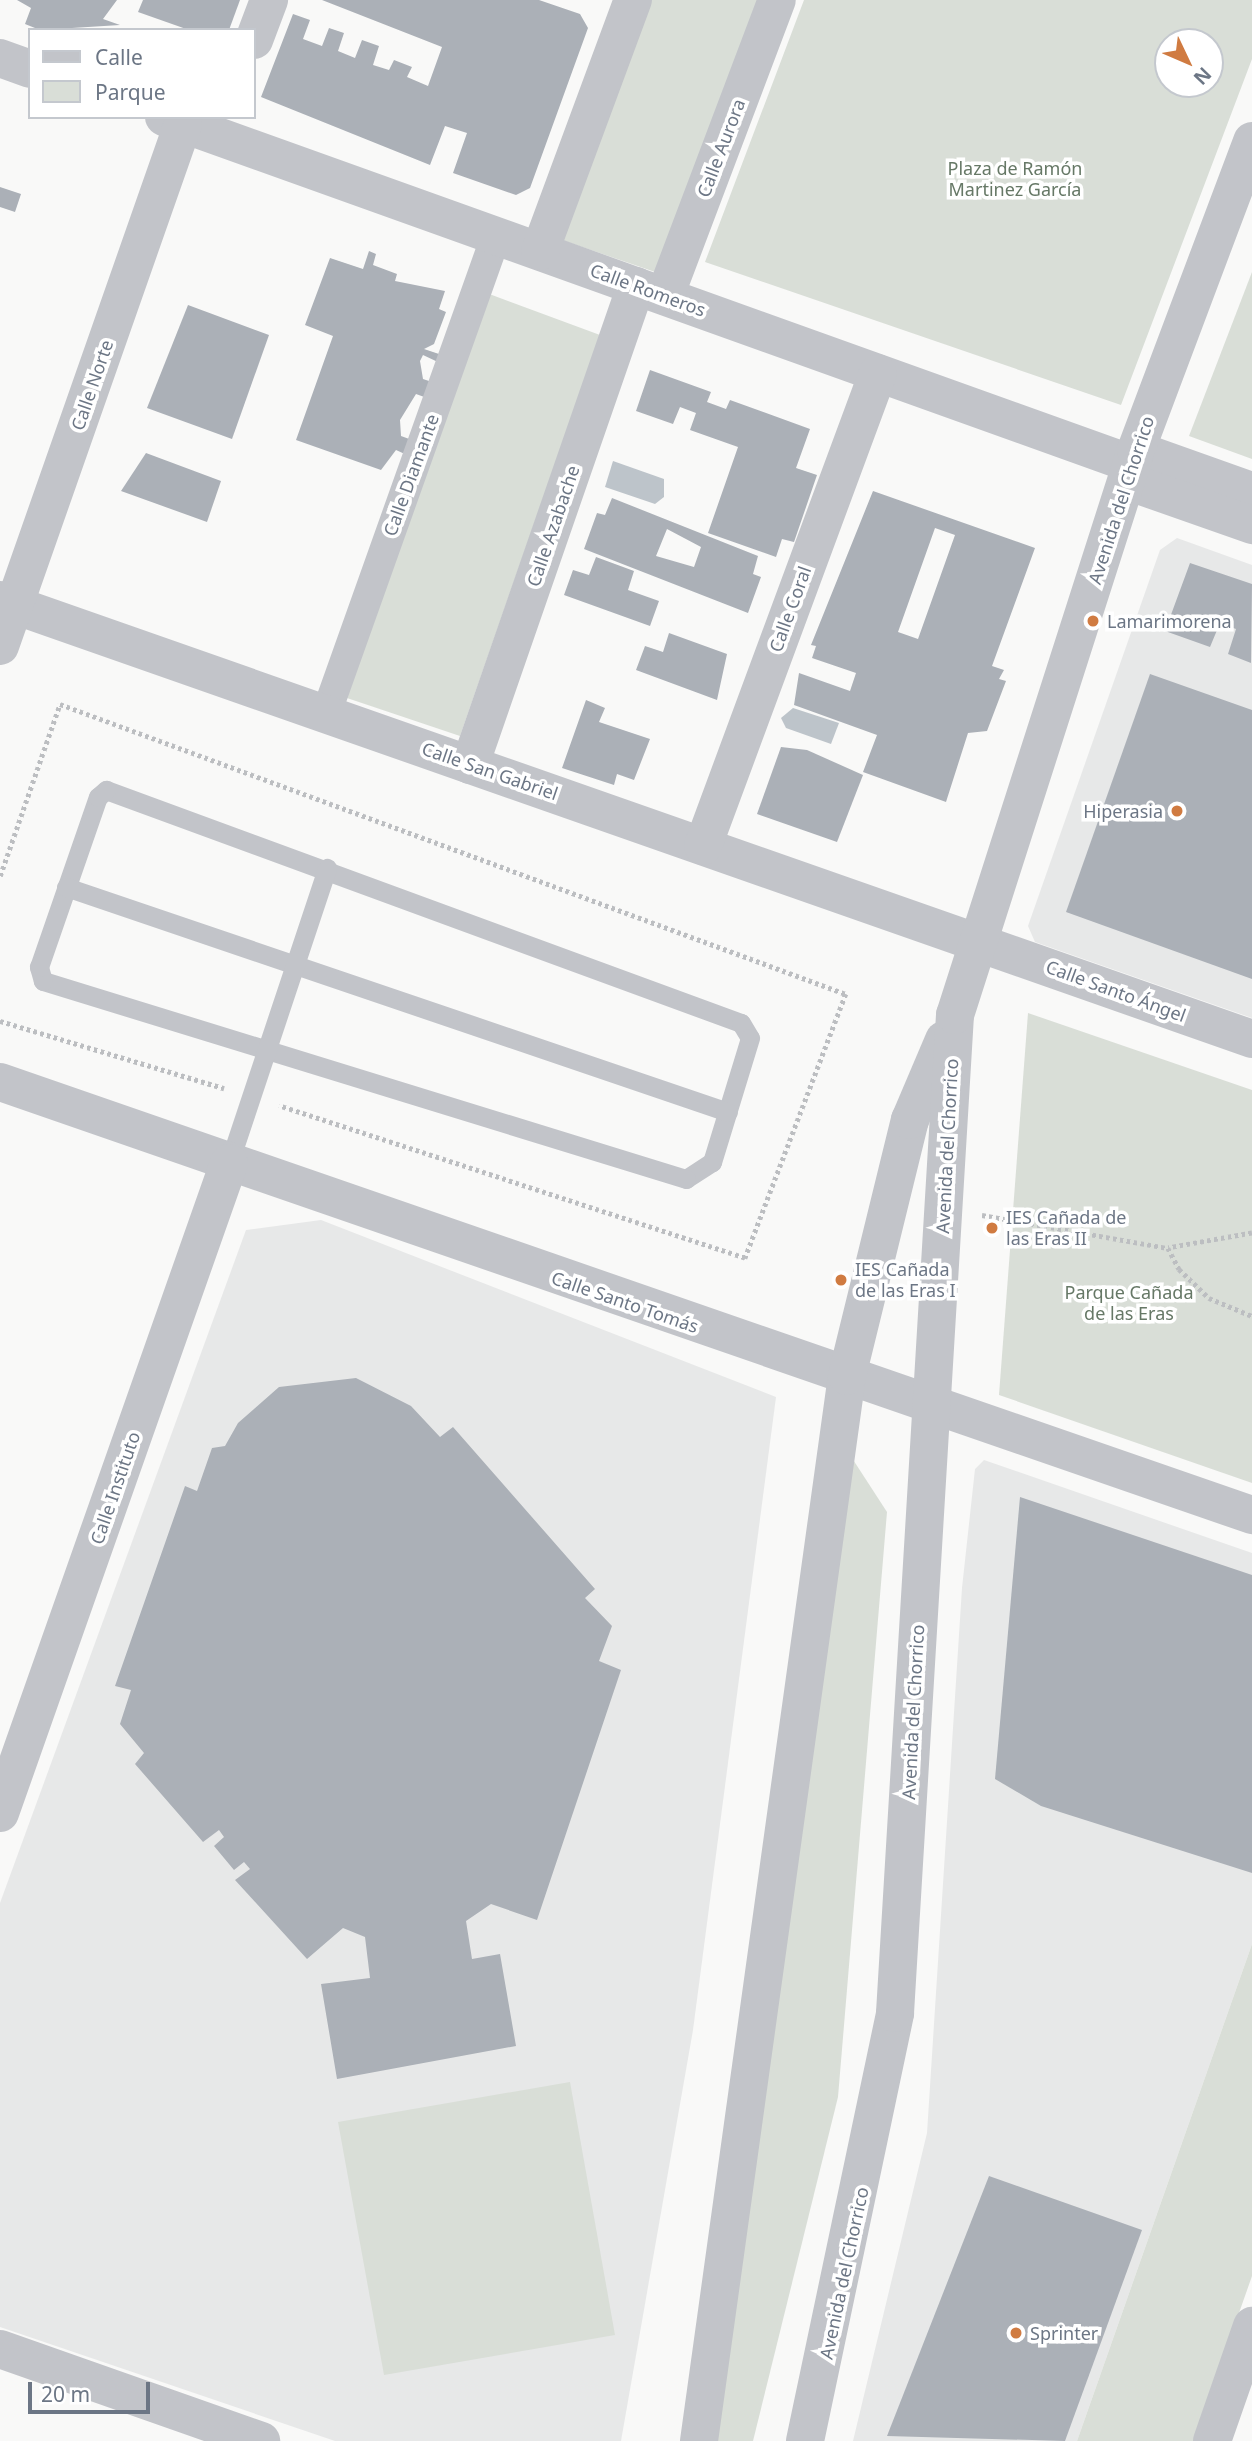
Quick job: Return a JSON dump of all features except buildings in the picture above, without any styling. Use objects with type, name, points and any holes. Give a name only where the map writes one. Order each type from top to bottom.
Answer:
[{"type":"street","points":[[256,35],[269,0]]},
{"type":"street","points":[[540,251],[634,0]]},
{"type":"street","name":"Calle Aurora","points":[[651,291],[777,0]]},
{"type":"street","points":[[0,58],[28,68]]},
{"type":"street","name":"Calle Romeros","points":[[197,124],[496,236],[1131,465]]},
{"type":"street","name":"Calle Norte","points":[[0,646],[7,603],[197,124]]},
{"type":"street","name":"Avenida del Chorrico","points":[[804,2441],[895,2013],[955,1015],[1131,465],[1252,141]]},
{"type":"street","name":"Calle Diamante","points":[[326,714],[496,236]]},
{"type":"street","name":"Calle Azabache","points":[[470,765],[651,291]]},
{"type":"street","name":"Calle Coral","points":[[703,846],[878,373]]},
{"type":"street","points":[[1131,465],[1252,491]]},
{"type":"street","points":[[1131,465],[1252,525]]},
{"type":"street","name":"Calle San Gabriel","points":[[7,603],[979,942]]},
{"type":"street","name":"Calle Santo Ángel","points":[[979,942],[1252,1039]]},
{"type":"street","points":[[699,2441],[846,1376],[910,1120],[955,1015]]},
{"type":"street","name":"Calle Santo Tomás","points":[[0,1082],[846,1376],[932,1401],[1252,1515]]},
{"type":"street","name":"Calle Instituto","points":[[0,1813],[229,1163]]},
{"type":"street","points":[[1212,2441],[1252,2326]]},
{"type":"street","points":[[0,2349],[261,2441]]},
{"type":"lane","points":[[106,790],[327,868],[741,1023],[750,1038],[712,1162],[686,1179],[266,1052],[43,981],[38,967],[98,797],[106,790]]},
{"type":"lane","points":[[229,1163],[327,868]]},
{"type":"lane","points":[[66,887],[728,1112]]},
{"type":"path","points":[[0,860],[5,862],[0,876]]},
{"type":"path","points":[[943,1209],[1168,1248],[1252,1233]]},
{"type":"path","points":[[1168,1248],[1179,1269],[1209,1298],[1252,1316]]},
{"type":"shaded area","points":[[613,461],[664,479],[664,497],[655,504],[605,487]]},
{"type":"shaded area","points":[[1177,538],[1252,565],[1252,1018],[1035,942],[1028,926],[1160,550]]},
{"type":"shaded area","points":[[793,708],[839,723],[831,744],[786,728],[781,718]]},
{"type":"shaded area","points":[[321,1220],[776,1397],[693,2030],[621,2441],[335,2441],[0,2327],[0,1903],[246,1230]]},
{"type":"shaded area","points":[[984,1460],[1252,1553],[1252,1944],[1077,2441],[853,2441],[927,2133],[962,1588],[975,1469]]},
{"type":"green space","points":[[651,0],[759,0],[658,273],[559,239]]},
{"type":"green space","name":"Plaza de Ramón Martinez García","points":[[804,0],[1252,0],[1252,59],[1121,405],[705,262]]},
{"type":"green space","points":[[1252,272],[1252,459],[1189,436]]},
{"type":"green space","points":[[484,292],[600,335],[460,736],[341,696]]},
{"type":"green space","name":"Parque Cañada de las Eras","points":[[1028,1013],[1252,1090],[1252,1483],[999,1395]]},
{"type":"green space","points":[[850,1455],[887,1512],[838,2097],[753,2441],[714,2441]]},
{"type":"green space","points":[[1252,1944],[1252,2276],[1194,2441],[1077,2441]]},
{"type":"green space","points":[[570,2082],[615,2335],[384,2375],[338,2122]]},
{"type":"place","name":"Lamarimorena","points":[[1093,621]]},
{"type":"place","name":"Hiperasia","points":[[1177,811]]},
{"type":"place","name":"IES Cañada de las Eras II","points":[[992,1228]]},
{"type":"place","name":"IES Cañada de las Eras I","points":[[841,1280]]},
{"type":"place","name":"Sprinter","points":[[1016,2333]]}]
